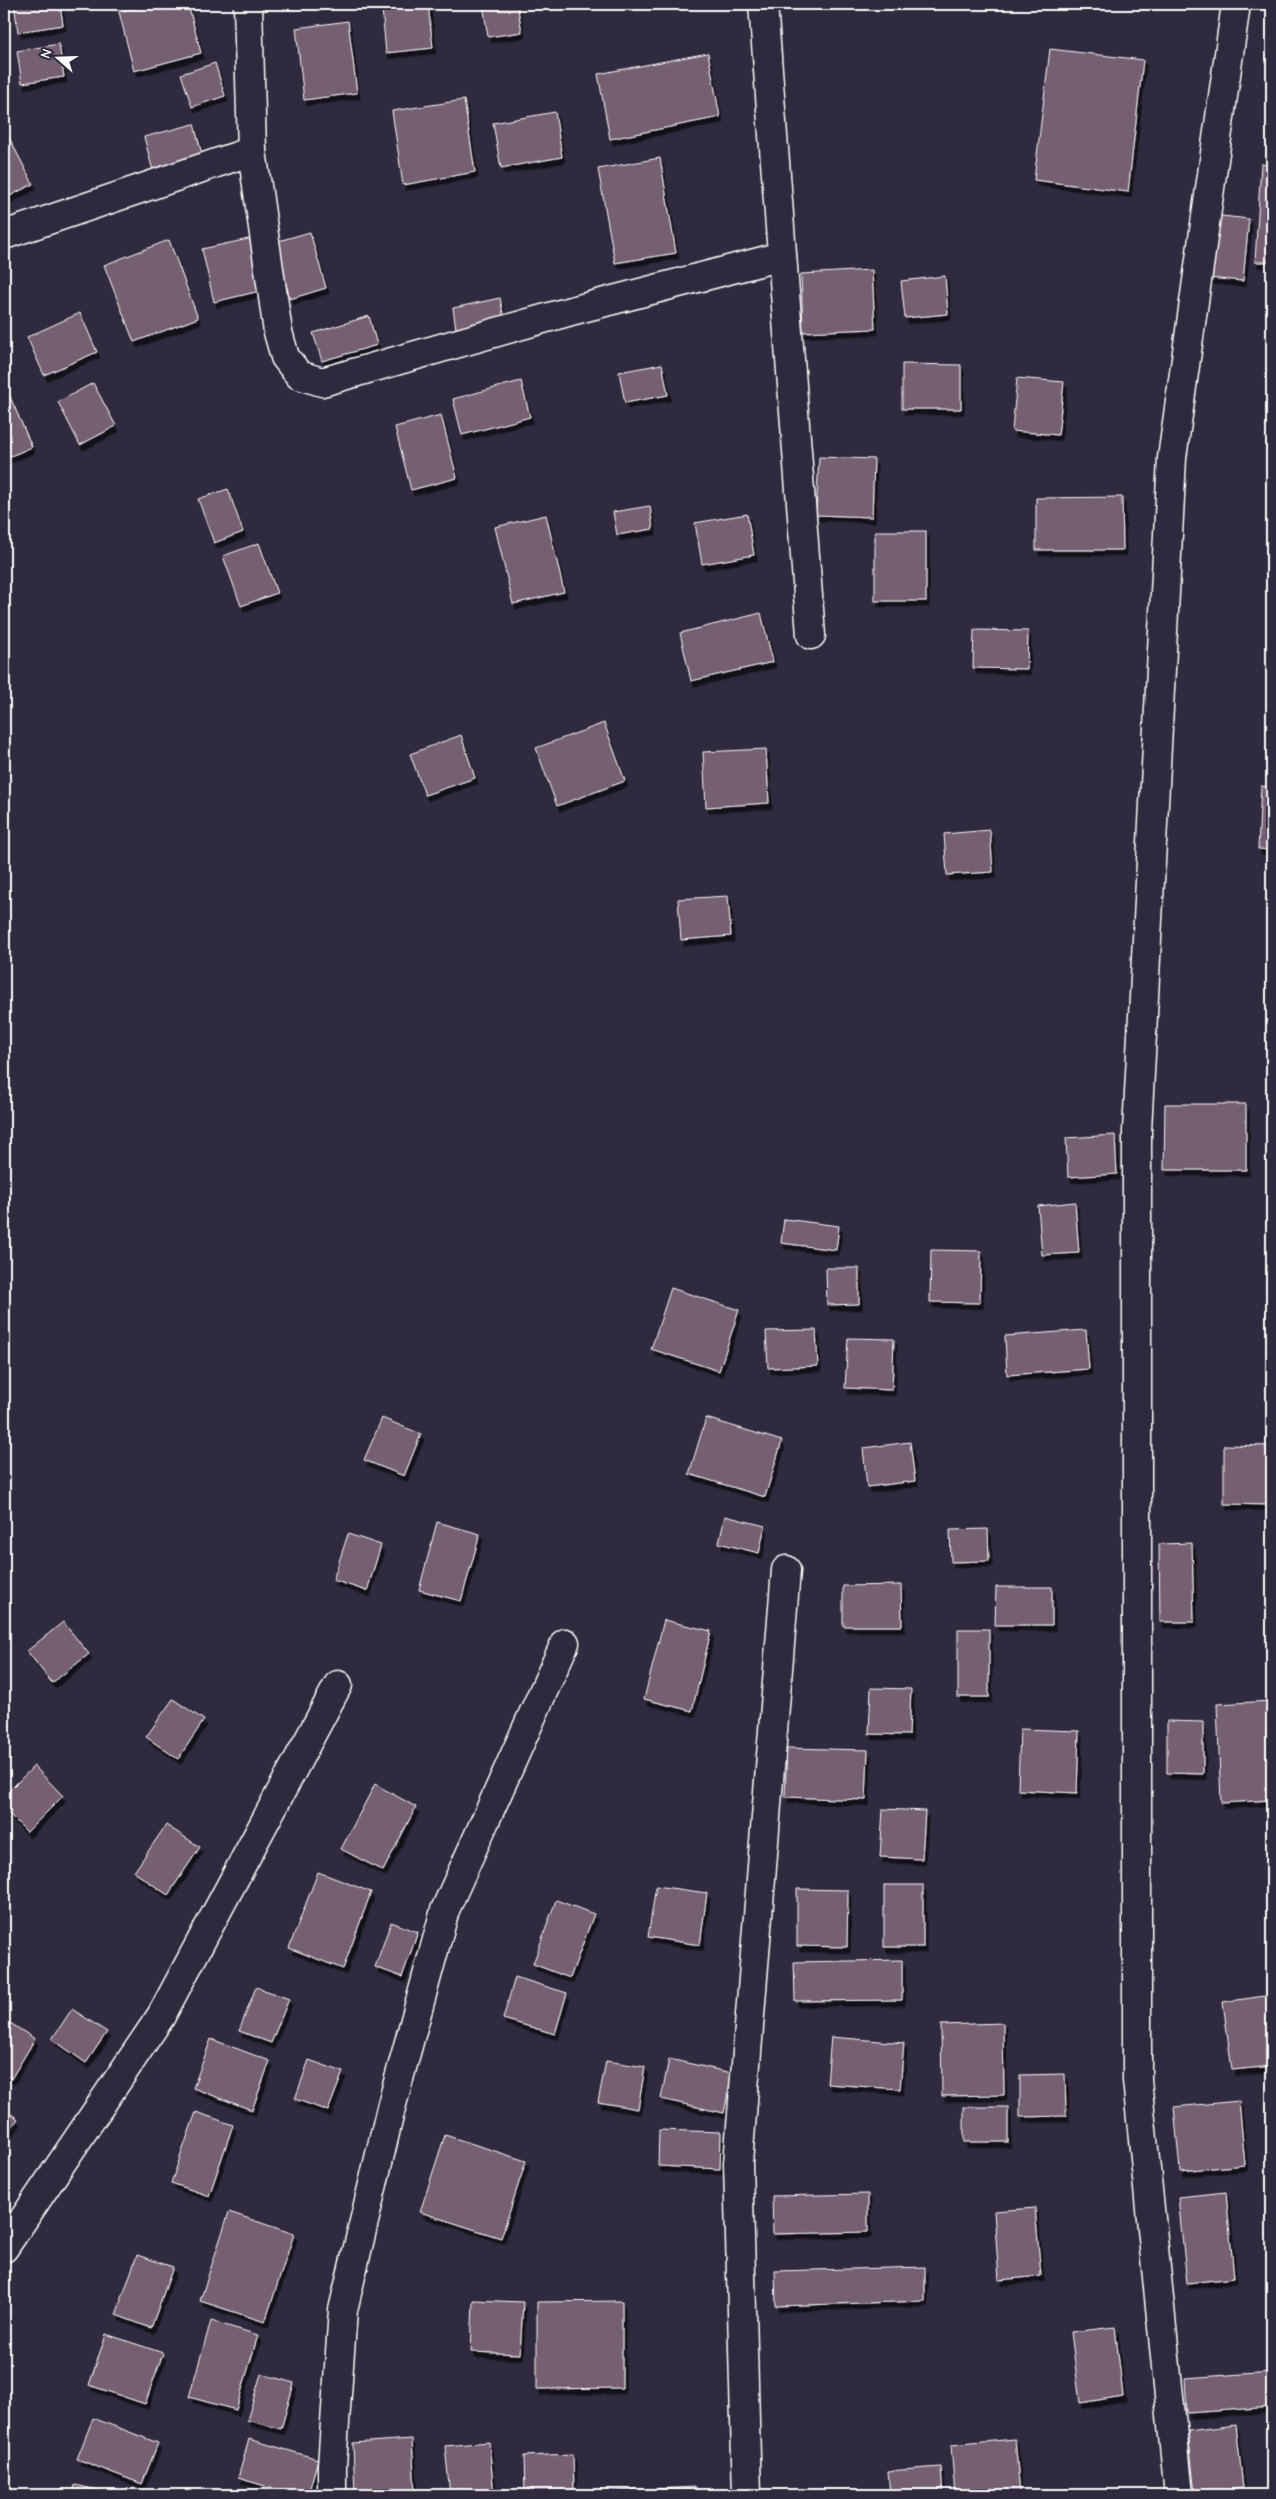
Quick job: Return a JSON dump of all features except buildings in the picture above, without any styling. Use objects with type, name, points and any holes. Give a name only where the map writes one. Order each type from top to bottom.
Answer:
[{"type":"street","points":[[248,4],[252,151],[278,332],[285,357],[299,375],[322,382],[571,311],[782,256]]},
{"type":"street","points":[[763,4],[812,635]]},
{"type":"street","points":[[1178,2495],[1137,2080],[1138,1131],[1172,458],[1236,4]]},
{"type":"street","points":[[4,235],[252,151]]},
{"type":"street","points":[[747,2495],[738,2163],[786,1570]]},
{"type":"street","points":[[332,2495],[332,2465],[343,2310],[391,2108],[442,1920],[565,1644]]},
{"type":"street","points":[[4,2248],[161,2016],[338,1685]]}]
